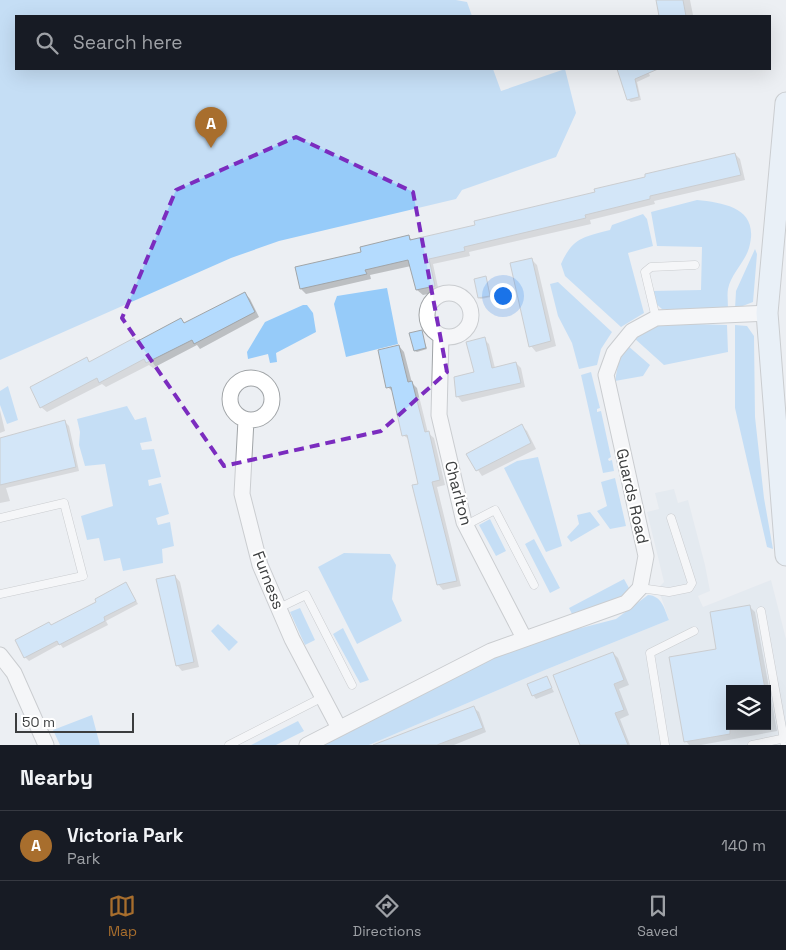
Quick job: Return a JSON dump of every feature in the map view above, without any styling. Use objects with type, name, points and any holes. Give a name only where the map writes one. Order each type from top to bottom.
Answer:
[{"type":"main road","points":[[786,103],[779,245],[767,313],[782,533],[786,555]]},
{"type":"street","name":"Guards Road","points":[[640,588],[646,556],[606,375],[614,353],[632,331],[656,318],[767,313]]},
{"type":"street","name":"Charlton","points":[[441,336],[439,415],[466,524],[524,638]]},
{"type":"street","name":"Furness","points":[[246,420],[242,494],[260,565],[279,608],[340,728]]},
{"type":"street","points":[[307,745],[491,651],[626,603],[640,588]]},
{"type":"street","points":[[0,655],[14,673],[46,745]]},
{"type":"lane","points":[[656,318],[645,272],[651,267],[695,265]]},
{"type":"lane","points":[[0,518],[64,503],[83,576],[0,594]]},
{"type":"lane","points":[[466,524],[495,510],[534,585]]},
{"type":"lane","points":[[640,588],[669,592],[689,588],[692,583],[671,518]]},
{"type":"lane","points":[[279,608],[306,594],[352,685]]},
{"type":"lane","points":[[752,745],[785,741],[760,611]]},
{"type":"lane","points":[[665,745],[650,653],[694,632]]},
{"type":"lane","points":[[229,745],[323,697]]},
{"type":"highlighted area","points":[[296,137],[413,192],[447,372],[381,431],[224,466],[122,318],[176,190]]},
{"type":"shaded area","points":[[0,0],[456,0],[467,2],[472,15],[15,15],[15,70],[493,70],[501,91],[565,70],[576,113],[556,157],[462,190],[456,199],[279,241],[231,258],[0,360]]},
{"type":"shaded area","points":[[697,200],[730,206],[745,216],[750,224],[749,248],[730,284],[728,309],[662,309],[655,303],[651,291],[701,290],[702,247],[657,246],[651,212]]},
{"type":"shaded area","points":[[643,214],[647,219],[653,246],[628,253],[644,313],[621,327],[565,276],[561,264],[565,255],[575,243],[593,234],[610,230],[612,225]]},
{"type":"shaded area","points":[[755,249],[757,254],[753,302],[735,309],[736,291]]},
{"type":"shaded area","points":[[558,282],[612,332],[601,349],[597,365],[579,369],[572,343],[558,316],[550,284]]},
{"type":"shaded area","points":[[387,288],[398,344],[346,357],[334,304],[337,296]]},
{"type":"shaded area","points":[[303,305],[307,305],[313,313],[316,332],[276,353],[277,362],[270,363],[268,354],[248,359],[247,352],[265,322]]},
{"type":"shaded area","points":[[664,323],[727,325],[728,352],[664,365],[634,338],[647,329]]},
{"type":"shaded area","points":[[735,325],[747,326],[754,336],[755,417],[764,498],[773,549],[767,547],[735,408]]},
{"type":"shaded area","points":[[627,345],[650,365],[643,376],[615,381],[619,359]]},
{"type":"shaded area","points":[[591,372],[600,408],[597,409],[597,412],[601,411],[611,457],[608,459],[609,461],[612,460],[614,471],[603,473],[581,375]]},
{"type":"shaded area","points":[[8,386],[18,420],[7,424],[0,405],[0,391]]},
{"type":"shaded area","points":[[127,406],[135,420],[146,417],[152,441],[140,443],[142,450],[154,449],[161,477],[148,480],[149,486],[161,483],[169,514],[156,518],[158,525],[170,522],[174,546],[162,549],[163,563],[123,571],[120,558],[104,561],[99,538],[87,540],[81,516],[113,506],[105,464],[85,466],[79,445],[80,432],[77,419]]},
{"type":"shaded area","points":[[538,457],[562,546],[546,552],[504,468],[517,461]]},
{"type":"shaded area","points":[[615,478],[626,526],[610,529],[597,511],[607,506],[601,482]]},
{"type":"shaded area","points":[[674,489],[678,503],[688,500],[710,591],[698,596],[703,607],[771,580],[786,639],[786,745],[369,745],[545,670],[669,620],[658,588],[664,582],[647,512],[659,509],[655,493]]},
{"type":"shaded area","points":[[590,512],[600,525],[571,542],[567,537],[579,524],[577,515]]},
{"type":"shaded area","points":[[490,519],[506,551],[496,556],[479,525]]},
{"type":"shaded area","points":[[534,539],[560,588],[550,593],[525,544]]},
{"type":"shaded area","points":[[344,553],[390,554],[396,565],[392,599],[402,621],[357,644],[318,567]]},
{"type":"shaded area","points":[[624,579],[629,588],[615,604],[572,614],[569,608]]},
{"type":"shaded area","points":[[648,595],[659,600],[669,620],[545,670],[369,745],[317,745],[515,645],[616,619]]},
{"type":"shaded area","points":[[300,608],[315,640],[305,645],[290,612]]},
{"type":"shaded area","points":[[218,624],[238,642],[229,651],[211,631]]},
{"type":"shaded area","points":[[343,628],[369,680],[360,683],[333,634]]},
{"type":"shaded area","points":[[92,715],[100,745],[60,745],[53,730]]},
{"type":"shaded area","points":[[298,721],[304,731],[276,745],[251,745]]},
{"type":"building","points":[[656,0],[683,0],[686,15],[659,15]]},
{"type":"building","points":[[617,70],[656,70],[635,79],[639,97],[627,100]]},
{"type":"building","points":[[735,153],[741,175],[650,196],[650,199],[585,215],[586,218],[464,247],[465,251],[429,259],[435,286],[416,290],[408,260],[365,270],[367,274],[300,289],[295,267],[361,252],[360,247],[409,235],[410,240],[475,225],[474,221],[595,192],[594,189],[645,177],[645,174]]},
{"type":"building","points":[[532,258],[551,341],[529,347],[510,263]]},
{"type":"building","points":[[486,276],[490,296],[478,298],[474,279]]},
{"type":"building","points":[[245,292],[255,312],[194,344],[192,340],[146,363],[144,359],[99,383],[97,378],[40,408],[30,387],[87,357],[89,362],[134,338],[136,342],[181,318],[184,323]]},
{"type":"building","points":[[422,330],[426,348],[414,351],[409,333]]},
{"type":"building","points":[[485,337],[492,368],[516,362],[521,383],[456,397],[454,377],[474,372],[466,342]]},
{"type":"building","points":[[399,345],[408,382],[412,381],[425,432],[429,431],[440,480],[432,482],[457,581],[437,585],[412,485],[418,484],[407,435],[402,436],[391,387],[386,388],[378,350]]},
{"type":"building","points":[[65,420],[76,467],[0,485],[0,438]]},
{"type":"building","points":[[522,424],[531,443],[476,471],[466,454]]},
{"type":"building","points":[[175,575],[194,662],[176,666],[156,579]]},
{"type":"building","points":[[126,582],[136,601],[104,617],[105,621],[59,645],[57,641],[24,658],[15,640],[49,622],[51,625],[96,602],[95,599]]},
{"type":"building","points":[[750,605],[764,685],[726,685],[726,730],[730,730],[730,734],[684,742],[669,657],[716,649],[710,612]]},
{"type":"building","points":[[613,652],[624,680],[614,684],[624,710],[615,713],[628,745],[580,745],[553,675]]},
{"type":"building","points":[[547,676],[552,688],[532,696],[527,684]]},
{"type":"building","points":[[474,706],[483,728],[437,745],[373,745]]},
{"type":"place","name":"Victoria Park","points":[[211,148]]}]
